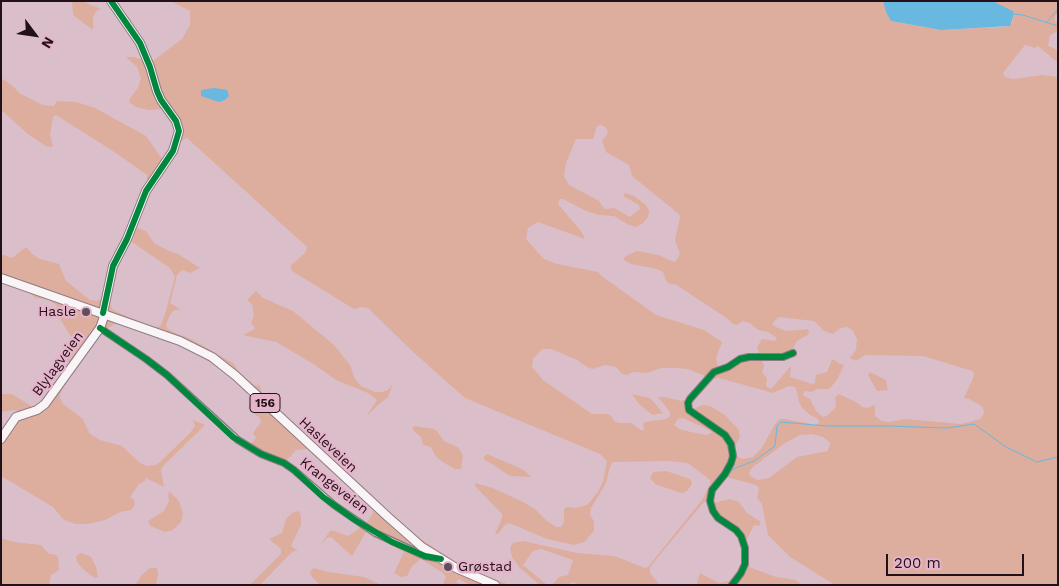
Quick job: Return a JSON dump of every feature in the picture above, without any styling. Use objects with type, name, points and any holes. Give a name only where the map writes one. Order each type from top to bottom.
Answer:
[{"type":"main road","name":"Blylagveien","points":[[1,439],[16,417],[37,410],[45,404],[100,328],[113,266],[127,239],[146,191],[173,151],[178,131],[176,120],[161,100],[157,91],[154,77],[140,43],[110,1]]},
{"type":"main road","name":"Hasleveien","points":[[1,278],[185,343],[219,362],[405,532],[441,559],[495,585]]},
{"type":"street","name":"Krangeveien","points":[[100,328],[166,375],[233,437],[262,454],[284,463],[323,497],[355,520],[392,542],[425,556],[441,559]]},
{"type":"street","points":[[732,585],[742,573],[745,564],[745,548],[741,536],[736,530],[718,518],[713,511],[710,501],[712,490],[731,463],[733,456],[731,444],[725,434],[689,410],[688,403],[714,372],[728,367],[740,359],[749,357],[783,357],[793,353]]},
{"type":"shaded area","points":[[72,1],[82,1],[101,9],[96,11],[93,17],[93,30],[73,15]]},
{"type":"shaded area","points":[[171,1],[883,1],[886,12],[901,23],[941,30],[1006,27],[1012,23],[1013,11],[992,1],[1058,1],[1058,12],[1055,21],[1058,22],[1058,31],[1050,35],[1048,46],[1058,50],[1058,63],[1038,46],[1035,48],[1025,45],[1003,73],[1005,77],[1013,79],[1042,75],[1058,77],[1058,585],[835,585],[790,557],[768,535],[762,504],[757,498],[759,488],[756,485],[727,477],[717,489],[712,500],[713,503],[730,499],[739,502],[747,513],[761,522],[759,526],[754,525],[746,541],[749,567],[776,577],[795,580],[803,585],[698,585],[700,573],[719,583],[729,581],[737,573],[744,556],[743,545],[738,535],[717,519],[706,501],[650,567],[650,573],[660,585],[578,585],[573,582],[568,585],[552,585],[559,577],[568,575],[573,560],[541,549],[533,551],[523,565],[547,585],[540,585],[519,567],[512,557],[510,548],[513,543],[523,541],[577,553],[614,556],[645,568],[648,567],[702,500],[710,480],[688,463],[668,461],[613,462],[606,483],[591,508],[590,515],[594,521],[594,531],[584,542],[574,545],[547,539],[509,523],[498,534],[495,534],[502,514],[475,486],[475,483],[493,488],[525,503],[556,527],[561,527],[564,522],[564,509],[587,505],[598,492],[603,481],[607,461],[600,454],[465,398],[412,351],[368,308],[354,309],[292,271],[290,266],[305,253],[307,247],[187,138],[179,142],[146,195],[135,227],[146,231],[154,243],[178,254],[200,268],[190,273],[182,270],[177,275],[170,303],[180,309],[173,311],[170,315],[166,325],[167,328],[191,339],[233,363],[241,374],[254,385],[257,386],[258,384],[260,386],[262,393],[268,401],[416,536],[459,564],[509,585],[470,585],[459,579],[456,582],[461,585],[443,585],[446,577],[443,573],[421,559],[412,566],[407,576],[401,577],[394,573],[404,552],[366,532],[352,556],[331,537],[327,538],[320,545],[331,530],[348,536],[366,524],[374,511],[308,449],[296,450],[287,460],[274,457],[251,444],[256,438],[253,433],[261,422],[260,418],[248,409],[252,397],[221,369],[183,346],[116,323],[102,332],[69,378],[60,394],[63,404],[83,419],[90,434],[100,440],[122,446],[140,463],[147,466],[156,465],[190,433],[195,426],[193,420],[205,425],[164,465],[161,470],[164,487],[146,478],[145,481],[139,484],[130,497],[134,500],[135,505],[131,510],[120,512],[105,520],[88,524],[76,524],[64,520],[53,507],[1,476],[1,435],[19,413],[16,410],[1,412],[1,394],[12,394],[36,409],[44,404],[71,364],[66,361],[74,346],[72,338],[58,316],[59,309],[55,304],[46,299],[36,298],[31,294],[1,282],[1,254],[12,258],[26,247],[40,259],[59,264],[66,281],[90,300],[97,301],[101,299],[104,295],[107,275],[113,258],[147,181],[147,175],[56,115],[53,117],[50,134],[53,146],[46,146],[29,135],[1,110],[1,78],[13,86],[19,93],[43,105],[54,106],[57,101],[76,102],[95,108],[146,136],[163,160],[173,144],[175,126],[162,109],[148,110],[136,107],[129,102],[138,88],[141,78],[137,67],[126,57],[134,57],[150,63],[182,39],[190,25],[190,11]],"holes":[[[602,125],[608,133],[602,141],[606,152],[629,165],[632,176],[679,214],[680,217],[675,240],[680,254],[676,261],[674,262],[659,255],[637,251],[626,256],[624,260],[631,264],[663,272],[666,281],[670,284],[675,284],[733,324],[737,325],[743,321],[750,323],[758,330],[768,332],[777,338],[775,341],[762,339],[757,347],[759,354],[757,358],[743,359],[725,369],[718,367],[716,358],[722,342],[704,330],[656,315],[598,272],[557,264],[544,259],[526,239],[528,228],[538,222],[585,239],[581,231],[558,204],[560,199],[586,211],[599,215],[614,216],[636,227],[648,217],[649,211],[646,205],[634,196],[625,193],[623,196],[639,205],[640,209],[630,217],[614,208],[606,209],[599,201],[569,185],[564,176],[566,163],[576,139],[593,139],[597,126]],[[129,240],[170,268],[175,277],[165,314],[161,325],[158,327],[153,327],[113,310],[110,297],[114,269]],[[779,317],[814,321],[824,331],[833,334],[840,328],[847,327],[853,331],[857,339],[856,350],[850,358],[856,361],[865,355],[923,356],[973,371],[974,376],[964,398],[980,405],[983,408],[984,414],[980,419],[961,424],[905,419],[889,422],[882,421],[875,416],[875,405],[867,408],[862,407],[858,403],[839,394],[835,397],[836,407],[827,416],[823,417],[816,411],[810,399],[803,395],[804,392],[829,389],[837,380],[844,365],[832,360],[827,372],[816,375],[815,383],[812,384],[790,377],[791,366],[771,389],[766,386],[767,378],[762,372],[764,366],[762,361],[764,358],[790,353],[797,341],[809,334],[808,329],[786,331],[773,325],[773,322]],[[542,349],[551,349],[577,360],[592,369],[605,365],[616,367],[622,374],[627,375],[633,372],[647,373],[661,368],[676,368],[688,369],[705,376],[685,400],[658,397],[670,412],[670,416],[666,419],[645,422],[643,424],[644,430],[641,430],[631,423],[614,421],[608,414],[592,414],[543,380],[532,367],[533,359]],[[719,378],[773,393],[789,386],[794,387],[796,388],[802,408],[818,419],[819,423],[816,425],[780,419],[775,424],[761,449],[753,457],[743,459],[735,453],[735,446],[740,437],[739,430],[725,415],[710,406],[702,405],[694,409],[691,406],[700,389],[711,379]],[[683,418],[711,431],[711,433],[707,435],[691,432],[679,429],[674,425],[678,419]],[[812,434],[823,437],[830,443],[828,451],[797,457],[769,478],[758,480],[750,476],[749,472],[753,467],[785,443],[800,435]]]},
{"type":"shaded area","points":[[256,291],[263,298],[293,311],[334,345],[350,365],[355,379],[361,386],[375,392],[382,392],[388,390],[393,383],[388,397],[366,417],[377,400],[368,393],[336,380],[276,342],[243,335],[255,328],[251,323],[254,316],[252,304],[247,300]]},
{"type":"shaded area","points":[[870,372],[886,380],[888,390],[877,391],[868,375]]},
{"type":"shaded area","points":[[632,394],[650,398],[663,413],[651,414],[638,403]]},
{"type":"shaded area","points":[[414,426],[436,430],[444,441],[459,448],[463,456],[461,469],[455,469],[436,457],[431,447],[423,445],[421,437],[412,429]]},
{"type":"shaded area","points":[[487,454],[524,470],[531,477],[510,476],[484,459]]},
{"type":"shaded area","points":[[666,471],[690,479],[692,482],[691,486],[686,492],[681,493],[655,484],[650,478],[653,472]]},
{"type":"shaded area","points":[[169,491],[179,501],[183,514],[181,522],[173,530],[165,532],[150,526],[148,521],[164,511],[169,501]]},
{"type":"shaded area","points":[[299,511],[301,525],[291,546],[298,551],[294,551],[289,555],[260,585],[250,585],[281,554],[281,549],[269,539],[282,533],[286,519],[292,513]]},
{"type":"shaded area","points":[[1,538],[14,542],[41,545],[49,554],[54,554],[58,557],[59,570],[51,575],[49,585],[1,585]]},
{"type":"shaded area","points":[[81,553],[91,557],[98,577],[95,578],[85,571],[77,562],[76,556]]},
{"type":"shaded area","points":[[150,568],[157,568],[156,585],[135,585],[142,575]]},
{"type":"shaded area","points":[[314,568],[364,577],[381,585],[320,585],[311,576],[310,571]]},
{"type":"water","points":[[883,1],[992,1],[1013,11],[1014,14],[1010,26],[941,30],[891,21]]},
{"type":"water","points":[[214,88],[227,90],[229,96],[219,102],[201,96],[201,90]]},
{"type":"waterway","points":[[1047,22],[1058,9]]},
{"type":"waterway","points":[[1013,14],[1023,15],[1058,26]]},
{"type":"waterway","points":[[720,485],[733,469],[754,461],[775,446],[777,426],[781,422],[827,426],[947,428],[974,424],[1006,447],[1037,462],[1058,457]]},
{"type":"cycle path","points":[[103,313],[113,266],[127,239],[146,191],[173,151],[179,131],[176,121],[157,91],[140,43],[111,1]]},
{"type":"cycle path","points":[[100,328],[167,375],[233,437],[261,454],[284,463],[323,497],[355,520],[392,542],[425,556],[441,559]]},
{"type":"cycle path","points":[[732,585],[745,564],[745,548],[741,536],[736,530],[718,518],[713,511],[710,501],[712,490],[731,463],[733,456],[731,444],[725,435],[689,410],[688,403],[714,372],[728,367],[740,359],[749,357],[783,357],[793,353]]},
{"type":"place","name":"Hasle","points":[[86,312]]},
{"type":"place","name":"Grøstad","points":[[448,567]]}]
